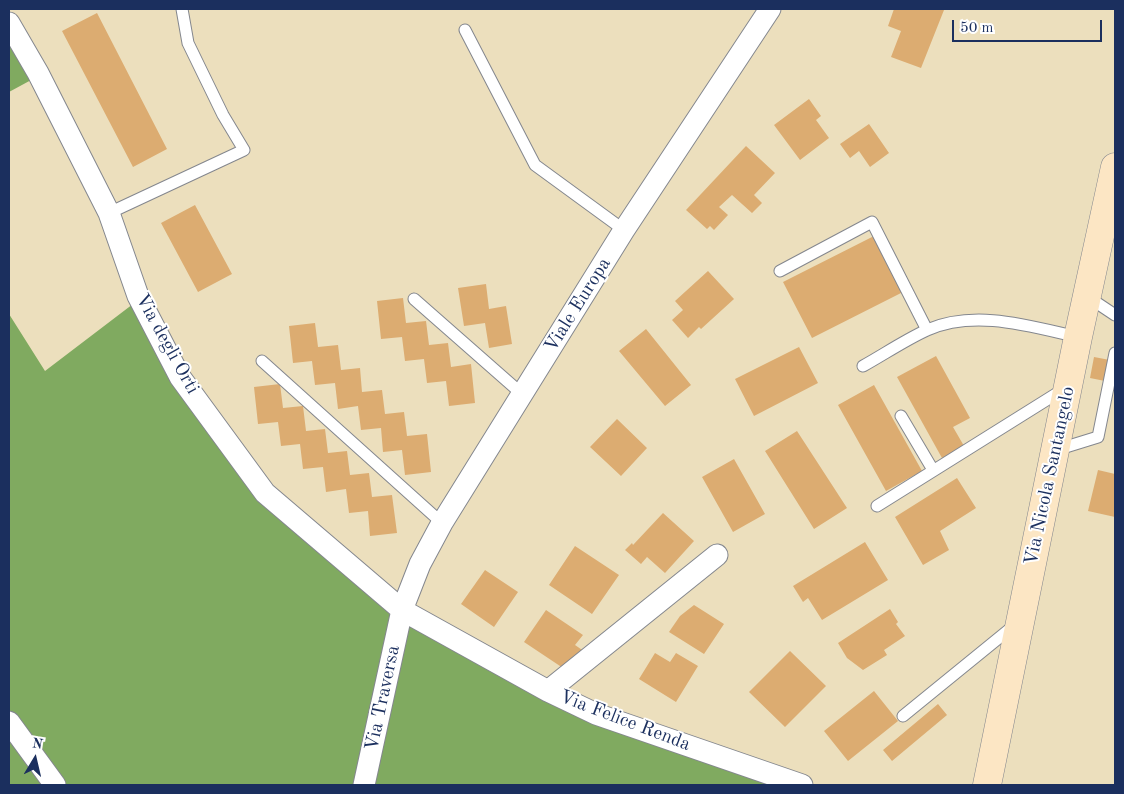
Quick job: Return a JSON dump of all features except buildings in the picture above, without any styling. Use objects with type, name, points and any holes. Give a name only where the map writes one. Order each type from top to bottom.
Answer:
[{"type":"main road","name":"Via Nicola Santangelo","points":[[988,785],[1078,337],[1115,167]]},
{"type":"street","name":"Viale Europa","points":[[402,610],[420,564],[442,523],[624,230],[770,9]]},
{"type":"street","name":"Via degli Orti","points":[[9,23],[38,73],[109,213],[138,296],[180,376],[265,493],[402,610]]},
{"type":"street","points":[[548,691],[717,555]]},
{"type":"street","name":"Via Felice Renda","points":[[402,610],[548,691],[596,714],[802,785]]},
{"type":"street","name":"Via Traversa","points":[[364,785],[402,610]]},
{"type":"street","points":[[9,722],[55,785]]},
{"type":"lane","points":[[109,213],[244,150],[188,43],[182,9]]},
{"type":"lane","points":[[465,30],[535,165],[624,230]]},
{"type":"lane","points":[[780,271],[872,222],[927,330]]},
{"type":"lane","points":[[1087,297],[1115,316]]},
{"type":"lane","points":[[414,299],[522,394]]},
{"type":"lane","points":[[862,366],[927,330],[957,322],[983,320],[1029,325],[1078,337]]},
{"type":"lane","points":[[1056,450],[1098,437],[1115,354]]},
{"type":"lane","points":[[262,361],[442,523]]},
{"type":"lane","points":[[877,506],[1069,386]]},
{"type":"lane","points":[[901,416],[933,470]]},
{"type":"lane","points":[[904,716],[1021,619]]},
{"type":"green space","points":[[9,39],[33,79],[9,92]]},
{"type":"green space","points":[[133,304],[190,405],[390,609],[576,714],[780,785],[9,785],[9,314],[45,371]]}]
